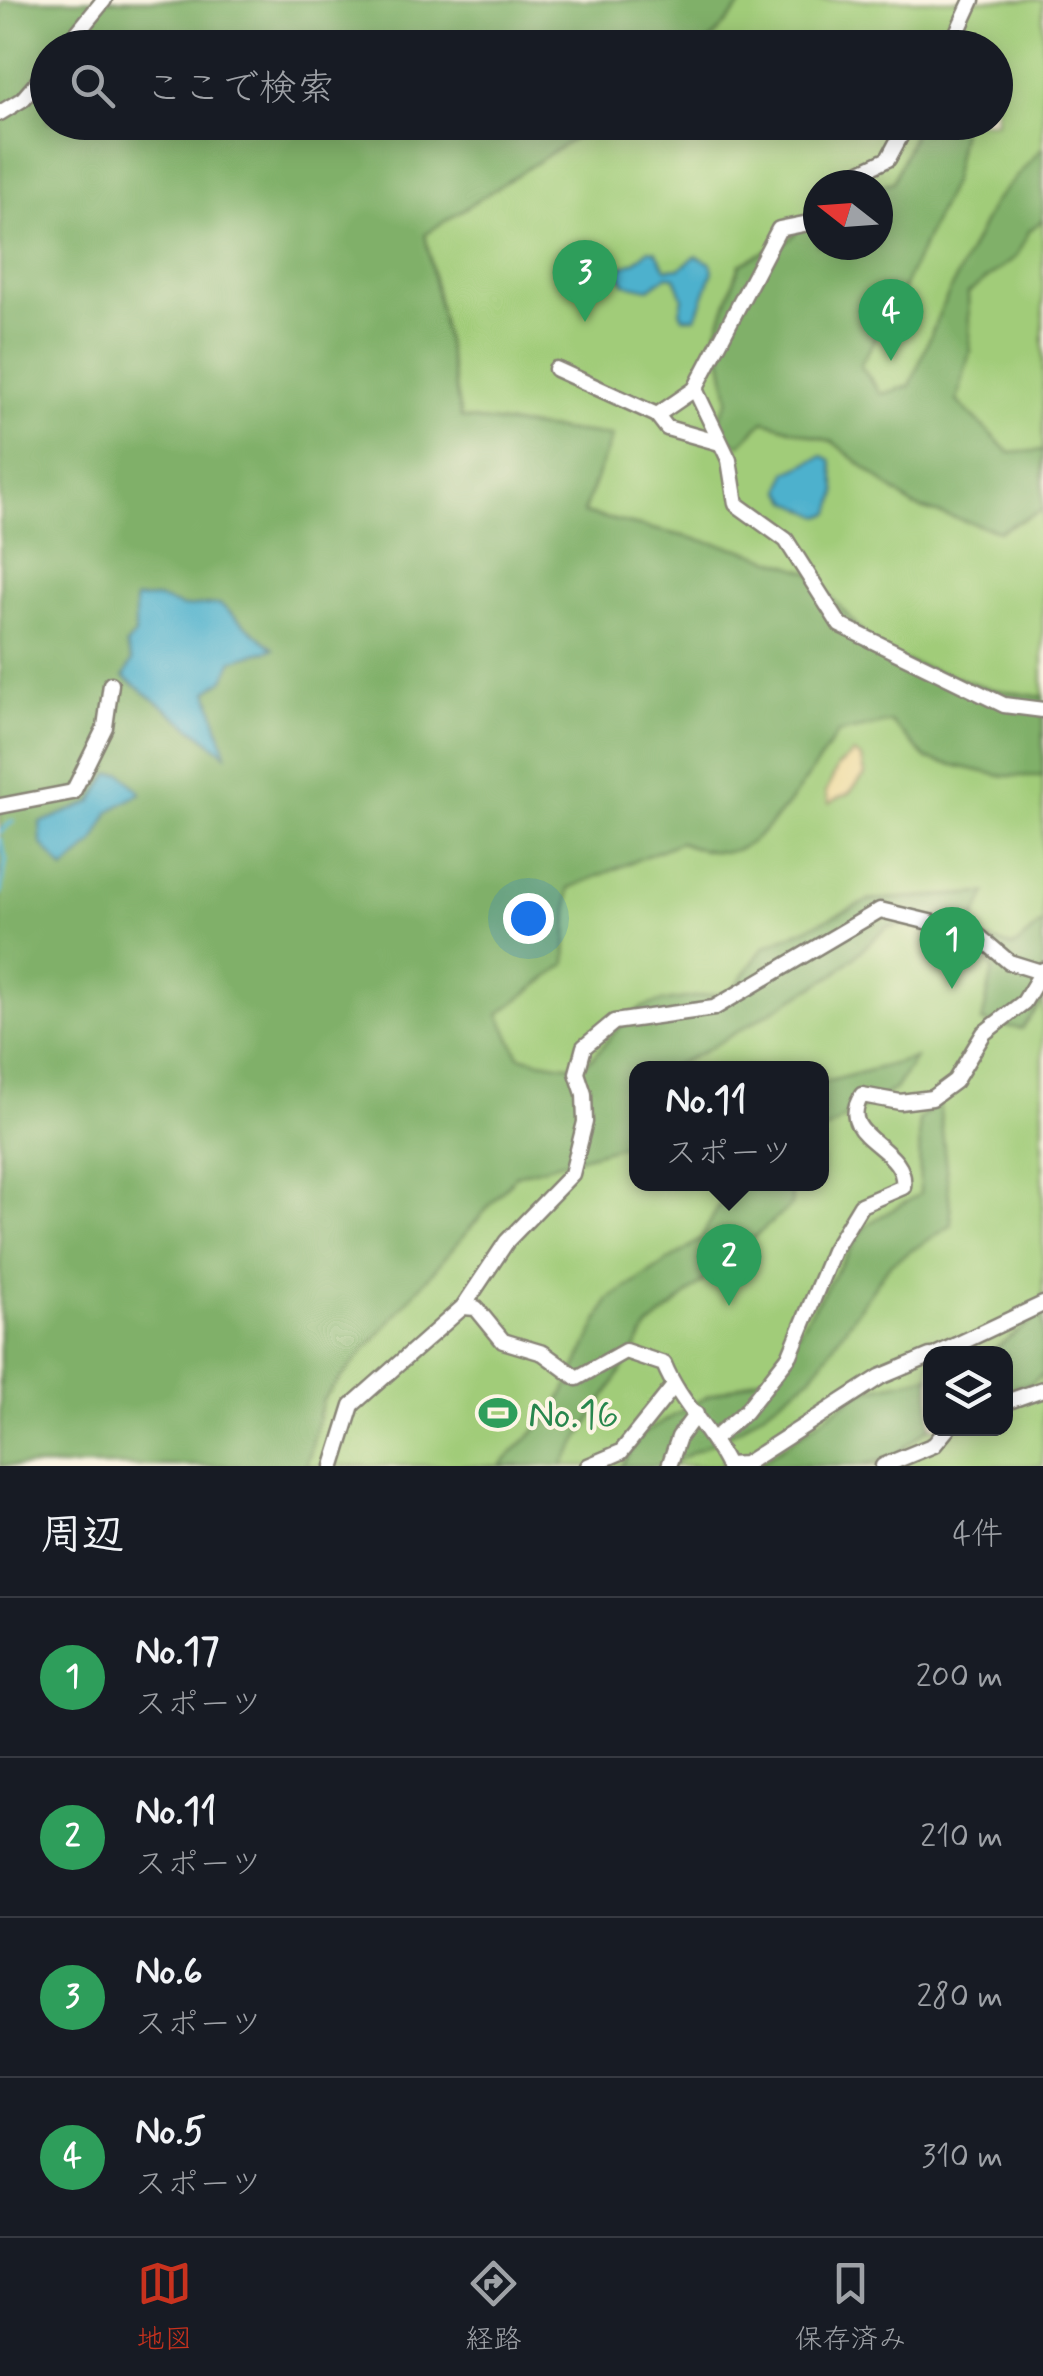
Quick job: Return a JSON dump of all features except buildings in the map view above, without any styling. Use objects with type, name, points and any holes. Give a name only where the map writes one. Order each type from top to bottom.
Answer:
[{"type":"street","points":[[80,30],[104,0]]},
{"type":"street","points":[[958,30],[972,0]]},
{"type":"street","points":[[0,113],[30,91]]},
{"type":"street","points":[[865,170],[888,159],[898,140]]},
{"type":"street","points":[[657,415],[695,389],[778,229],[803,224]]},
{"type":"street","points":[[556,370],[657,415],[667,428],[720,443]]},
{"type":"street","points":[[695,389],[728,460],[736,504],[786,540],[840,624],[1004,705],[1043,710]]},
{"type":"street","points":[[0,806],[41,802],[73,792],[105,728],[111,684]]},
{"type":"street","points":[[333,1466],[352,1406],[464,1308],[507,1240],[572,1174],[586,1122],[584,1094],[576,1073],[584,1047],[614,1022],[714,1008],[880,910],[975,933],[1009,962],[1042,971],[1024,1002],[984,1033],[954,1082],[932,1098],[900,1102],[862,1094],[855,1106],[856,1121],[861,1132],[898,1160],[905,1172],[903,1187],[861,1205],[833,1250],[790,1355],[745,1412],[714,1439]]},
{"type":"street","points":[[953,1346],[1043,1304]]},
{"type":"street","points":[[464,1308],[476,1308],[503,1341],[543,1353],[577,1378],[625,1351],[664,1364],[673,1388],[714,1439],[726,1465],[745,1464],[880,1377],[923,1359]]},
{"type":"street","points":[[588,1466],[623,1459],[673,1388]]},
{"type":"street","points":[[1013,1400],[1043,1389]]},
{"type":"street","points":[[670,1466],[679,1437],[696,1414]]},
{"type":"street","points":[[883,1466],[934,1444],[941,1436]]},
{"type":"green space","points":[[4,0],[746,0],[720,30],[30,30],[30,140],[572,140],[425,234],[461,418],[612,436],[583,513],[740,549],[809,572],[882,654],[992,689],[1043,697],[1043,776],[1001,776],[927,759],[891,722],[838,733],[785,808],[748,844],[723,852],[680,842],[569,888],[566,964],[499,1014],[519,1056],[568,1065],[591,1059],[620,1026],[645,1006],[731,992],[764,947],[870,900],[987,893],[974,919],[887,927],[835,974],[684,1061],[629,1061],[629,1144],[516,1175],[323,1399],[307,1466],[0,1466],[0,5]]},
{"type":"green space","points":[[746,0],[1043,0],[1043,1466],[307,1466],[323,1399],[516,1175],[462,1014],[740,549],[583,513],[612,436],[461,418],[425,233],[571,140],[1013,140],[1013,30],[720,30]]},
{"type":"green space","points":[[911,140],[960,140],[952,182],[895,306],[860,365],[881,394],[910,386],[942,307],[993,203],[1043,147],[1043,220],[1030,230],[1016,257],[968,293],[970,351],[957,401],[1010,453],[1043,450],[1043,510],[999,531],[913,506],[833,442],[764,421],[740,445],[712,431],[729,399],[717,330],[740,264],[791,238],[803,222],[803,260],[893,260],[893,182]]},
{"type":"green space","points":[[1043,922],[1043,1000],[1022,1029],[982,1022],[993,969],[973,942],[991,940],[1014,947]]},
{"type":"green space","points":[[915,1058],[895,1089],[829,1128],[829,1081]]},
{"type":"green space","points":[[939,1102],[952,1225],[890,1264],[812,1376],[740,1429],[676,1461],[675,1466],[621,1466],[641,1435],[708,1396],[771,1374],[866,1225],[920,1194],[919,1120]]},
{"type":"green space","points":[[727,1191],[791,1191],[792,1205],[648,1328],[562,1466],[499,1466],[555,1411],[609,1299],[700,1240]]},
{"type":"green space","points":[[1043,1312],[1043,1374],[1030,1384],[1013,1387],[1013,1346],[999,1346]]},
{"type":"green space","points":[[923,1378],[923,1433],[893,1457],[858,1466],[756,1466],[862,1391]]},
{"type":"sand","points":[[854,753],[862,759],[865,775],[849,793],[829,803],[826,792],[838,766]]},
{"type":"water","points":[[648,250],[656,251],[666,269],[680,268],[696,256],[711,263],[713,271],[696,318],[683,317],[683,298],[675,277],[667,276],[649,289],[625,284],[619,275],[621,267],[635,262]]},
{"type":"water","points":[[823,456],[831,460],[837,493],[831,513],[821,517],[789,501],[782,490],[787,472]]},
{"type":"water","points":[[157,598],[183,607],[220,604],[274,649],[233,660],[224,679],[208,691],[226,754],[124,677],[132,661],[126,645],[135,635],[135,599]]},
{"type":"water","points":[[122,773],[141,793],[110,811],[94,842],[64,870],[41,843],[40,823],[92,802],[109,774]]},
{"type":"waterway","points":[[0,832],[13,821]]},
{"type":"waterway","points":[[0,839],[6,860],[0,894]]},
{"type":"place","name":"No.6","points":[[585,322]]},
{"type":"place","name":"No.5","points":[[891,361]]},
{"type":"place","name":"No.17","points":[[952,989]]},
{"type":"place","name":"No.11","points":[[729,1306]]},
{"type":"place","name":"No.16","points":[[498,1413]]}]
